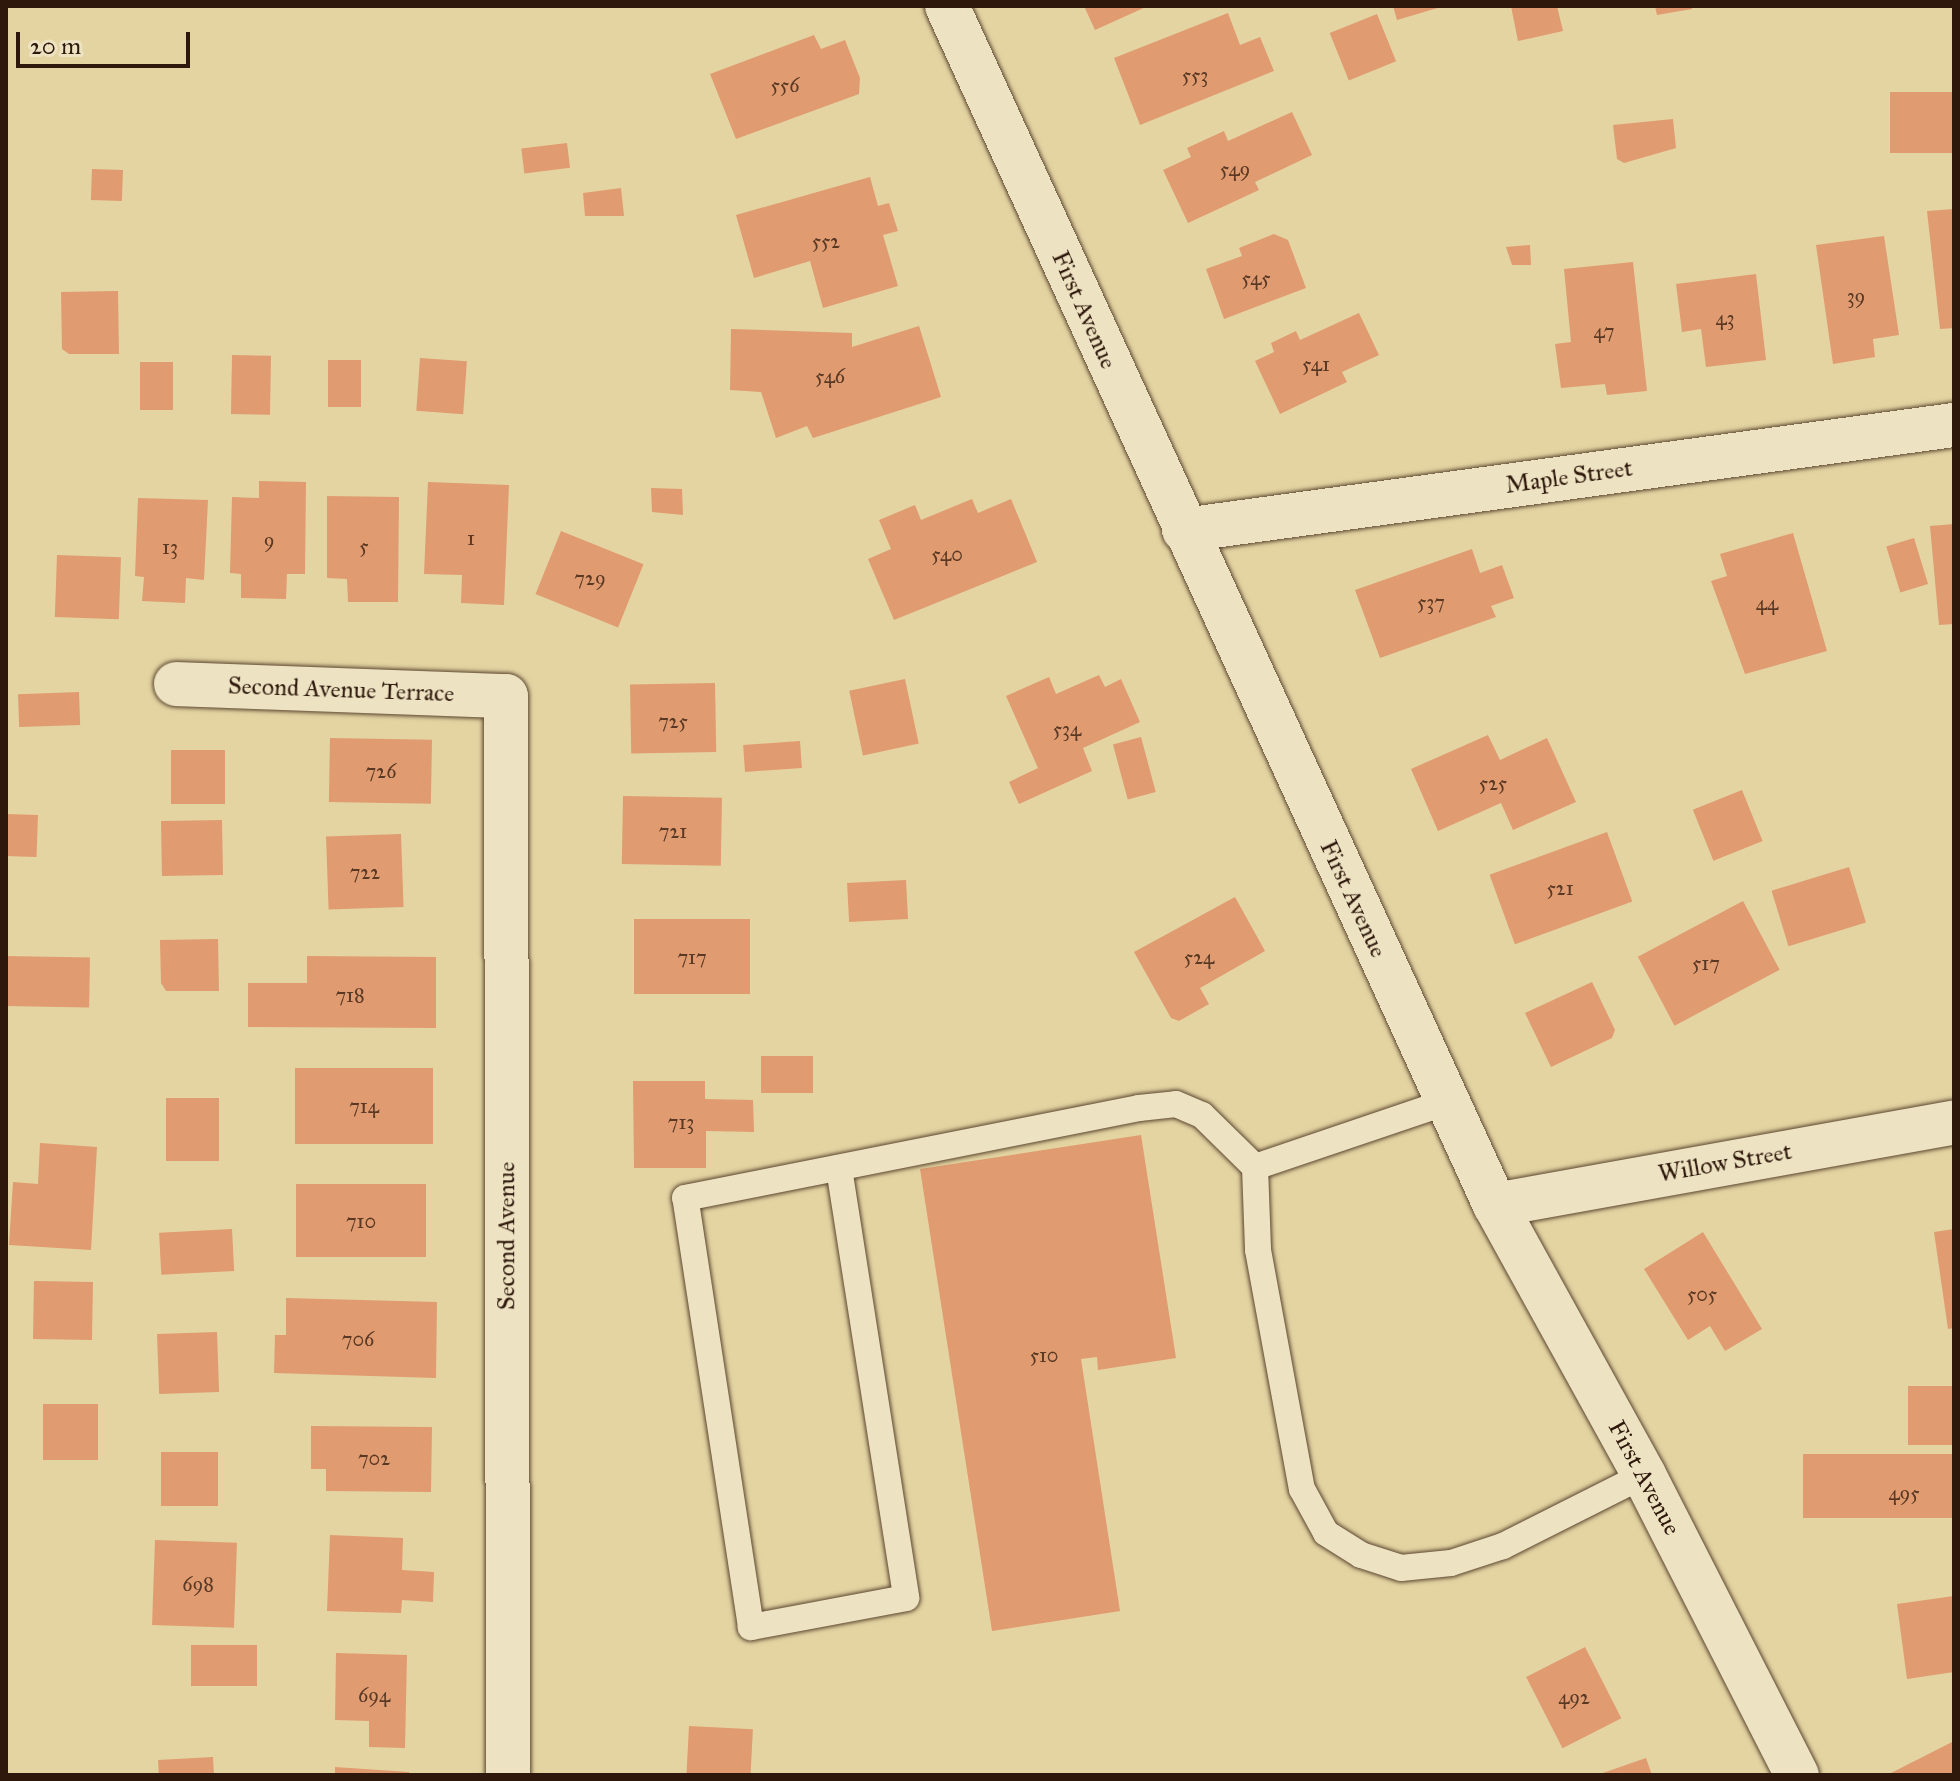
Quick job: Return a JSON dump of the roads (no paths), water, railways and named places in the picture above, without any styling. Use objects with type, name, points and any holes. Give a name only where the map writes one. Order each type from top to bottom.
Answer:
[{"type":"street","name":"First Avenue","points":[[947,6],[1495,1205],[1644,1475],[1797,1775]]},
{"type":"street","name":"Maple Street","points":[[1184,530],[1954,425]]},
{"type":"street","name":"Second Avenue Terrace","points":[[176,684],[506,696]]},
{"type":"street","name":"Second Avenue","points":[[506,696],[508,1775]]},
{"type":"street","name":"Willow Street","points":[[1495,1205],[1954,1122]]},
{"type":"lane","points":[[1255,1167],[1447,1102]]},
{"type":"lane","points":[[839,1168],[906,1598],[751,1627],[685,1198],[839,1168],[1176,1104],[1202,1115],[1255,1167],[1258,1250],[1302,1489],[1326,1533],[1361,1555],[1401,1568],[1451,1563],[1503,1546],[1644,1475]]}]
